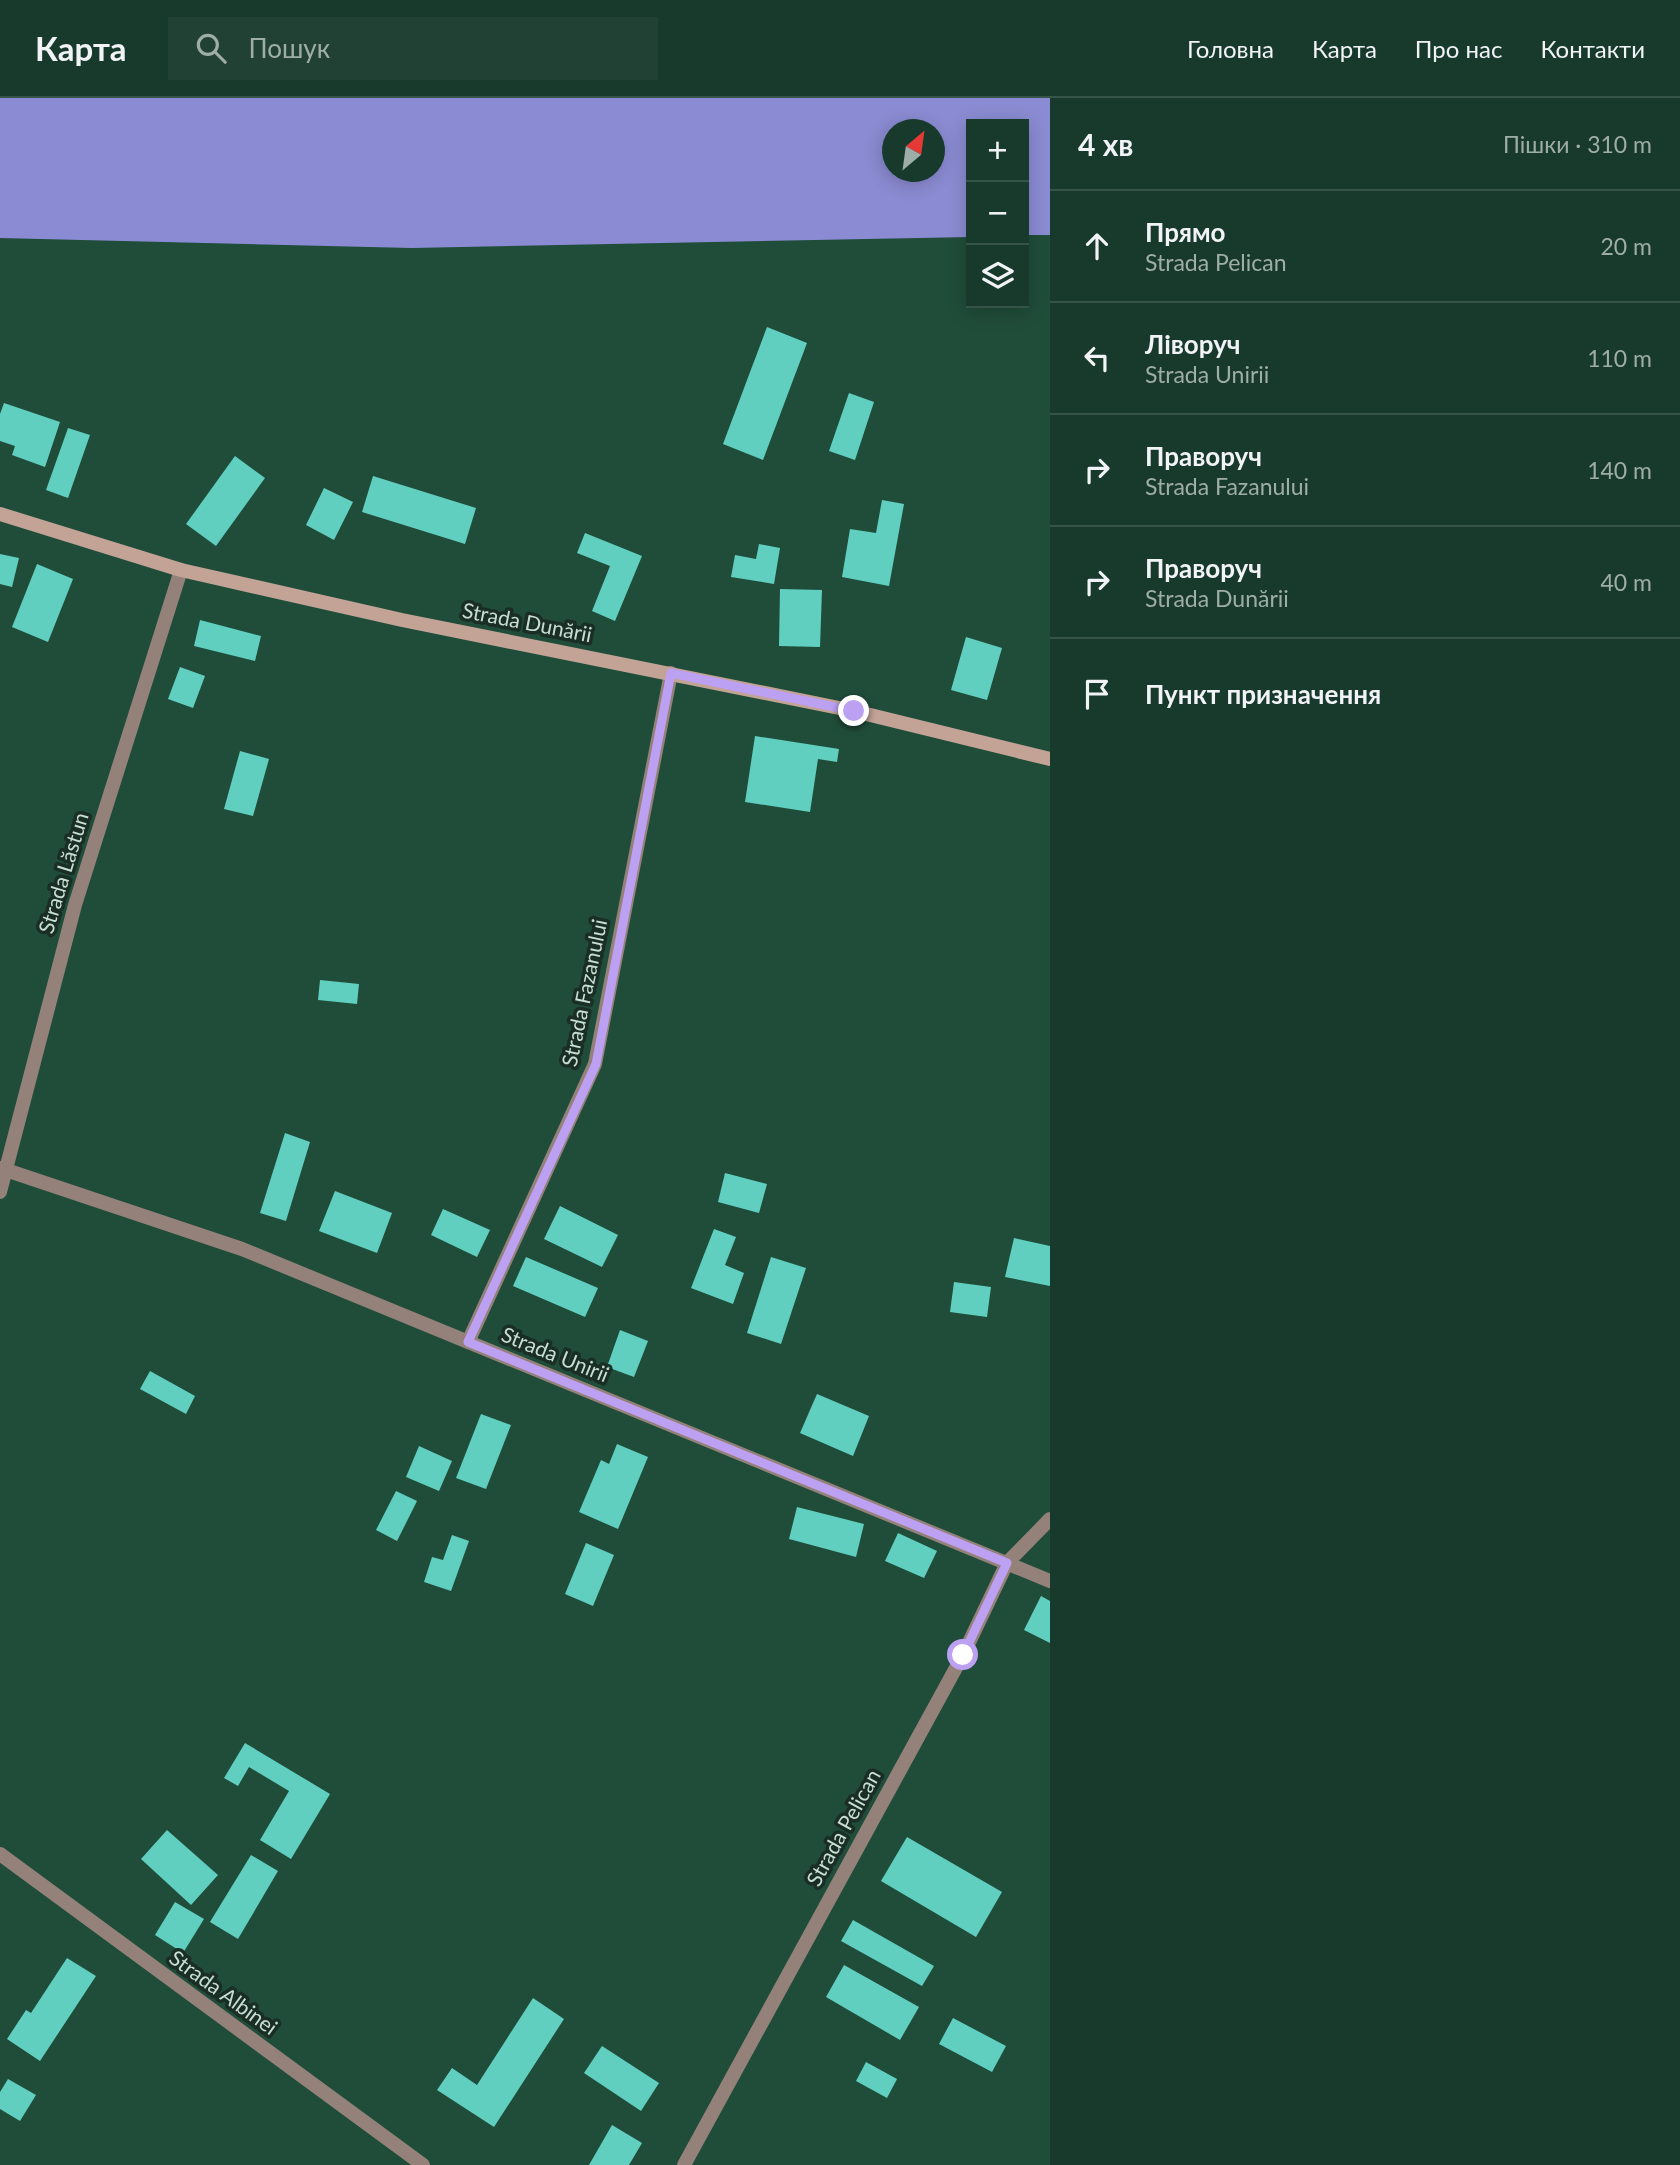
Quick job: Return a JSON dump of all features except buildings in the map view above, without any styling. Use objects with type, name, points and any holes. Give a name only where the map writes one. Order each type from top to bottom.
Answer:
[{"type":"main road","name":"Strada Dunării","points":[[0,514],[181,570],[402,620],[854,711],[1050,759]]},
{"type":"street","name":"Strada Lăstun","points":[[0,1192],[3,1168],[75,905],[181,570]]},
{"type":"street","name":"Strada Fazanului","points":[[468,1342],[596,1064],[671,673]]},
{"type":"street","name":"Strada Unirii","points":[[3,1168],[243,1249],[1050,1581]]},
{"type":"street","name":"Strada Pelican","points":[[684,2165],[963,1655],[1007,1563],[1050,1519]]},
{"type":"street","name":"Strada Albinei","points":[[0,1854],[423,2165]]},
{"type":"water","points":[[0,98],[1050,98],[1050,235],[1029,235],[1029,119],[966,119],[966,237],[412,248],[0,238]]},
{"type":"route","points":[[854,711],[671,673],[596,1064],[468,1342],[1007,1563],[963,1655]]}]
